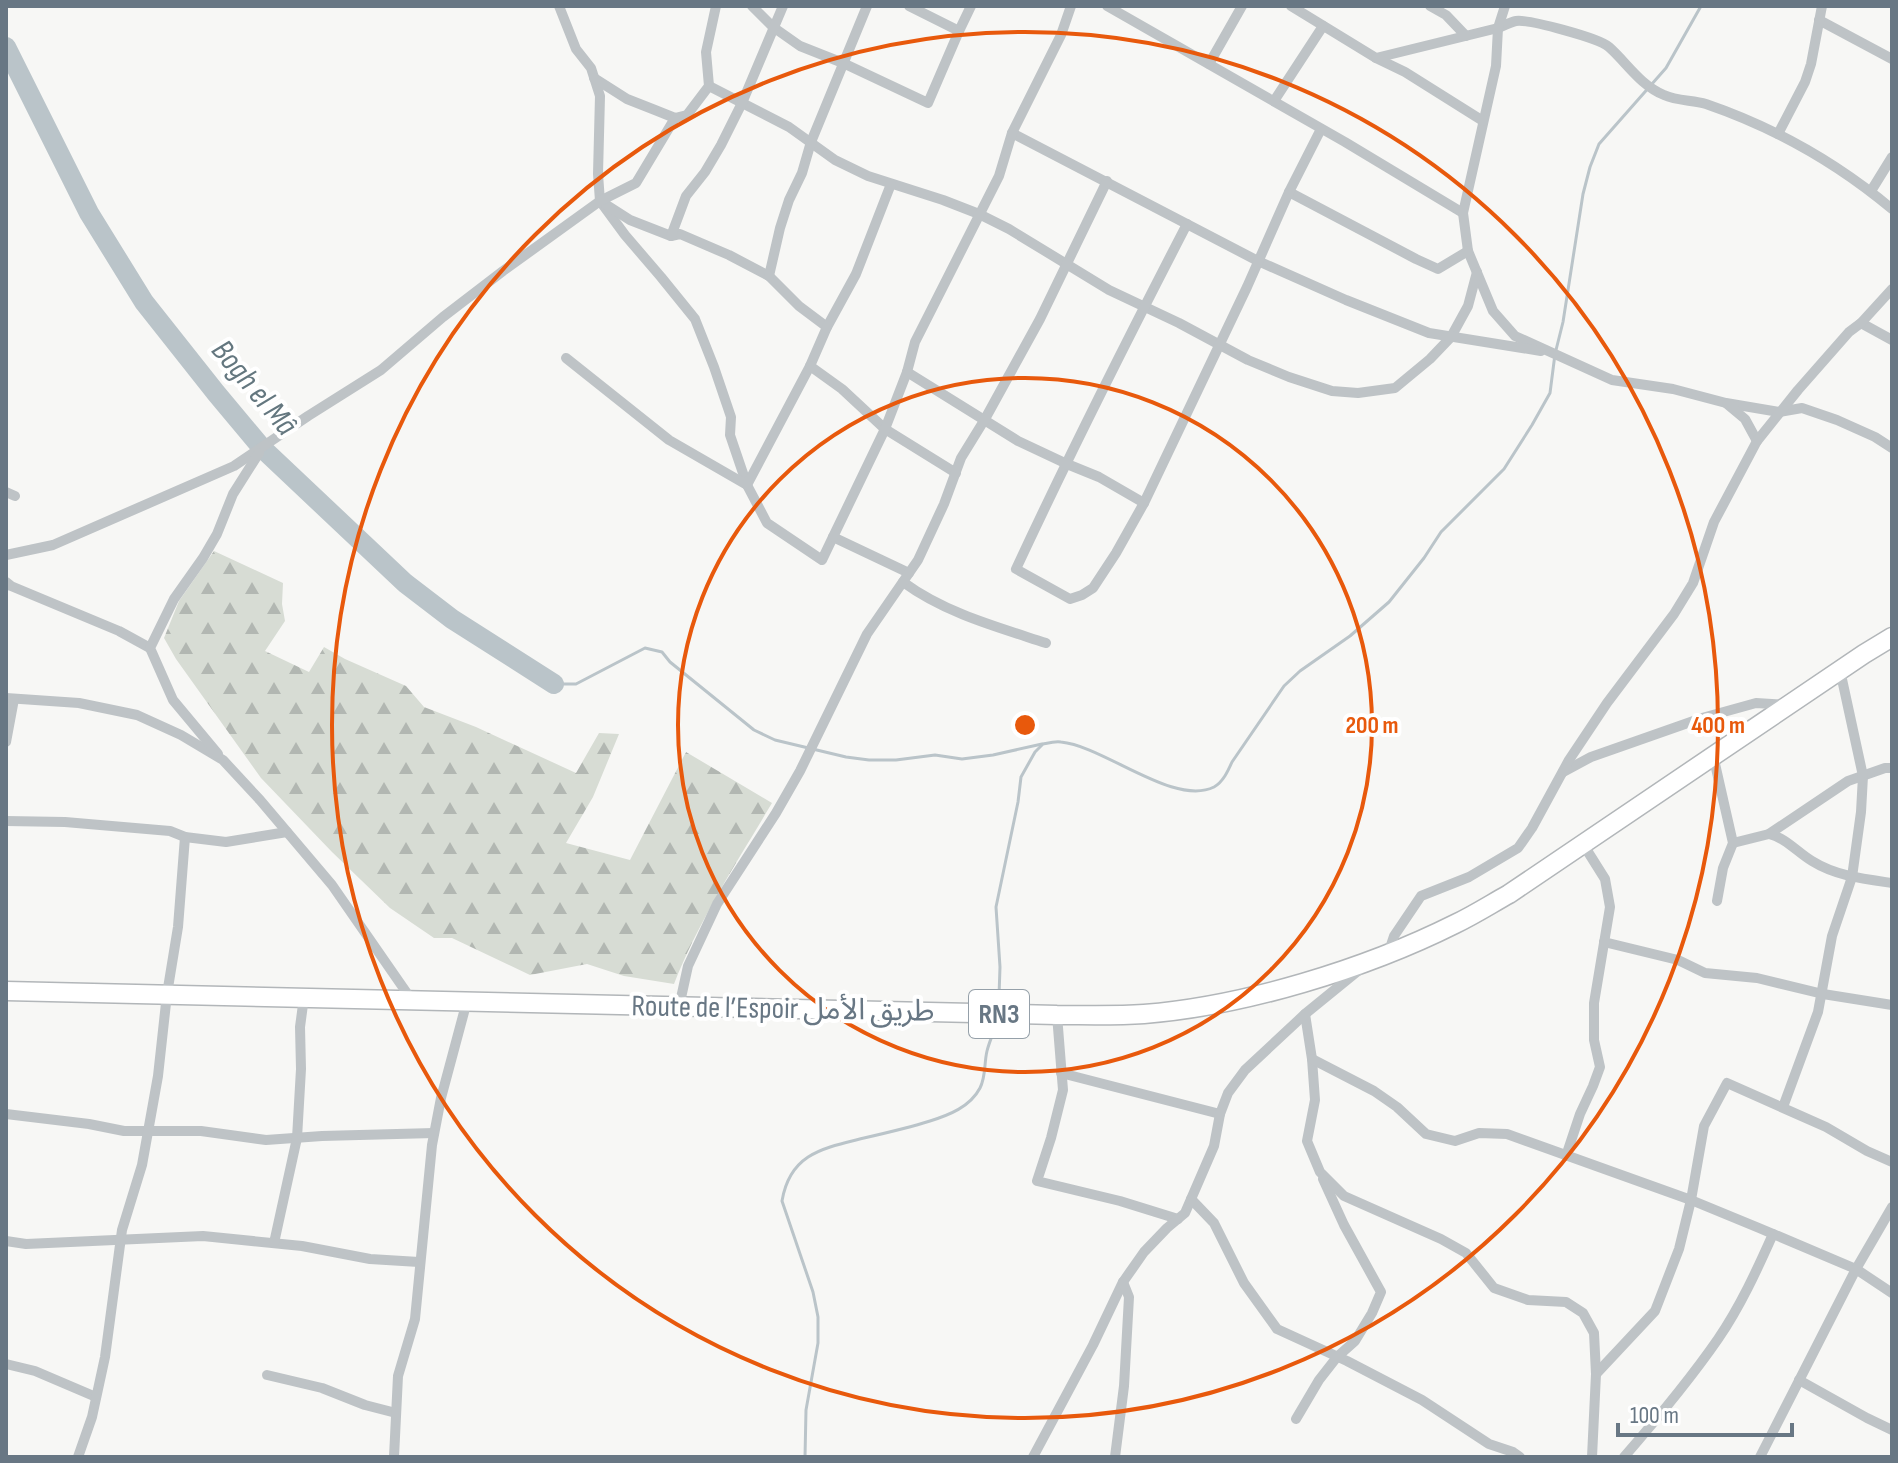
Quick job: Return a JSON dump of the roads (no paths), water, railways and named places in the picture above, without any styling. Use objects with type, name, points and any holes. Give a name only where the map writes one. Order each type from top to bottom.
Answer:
[{"type":"highway","name":"Route de l’Espoir طريق الأمل","points":[[6,991],[1057,1015],[1142,1014],[1188,1009],[1248,997],[1370,961],[1455,924],[1509,894],[1892,637]]},
{"type":"street","points":[[559,6],[576,49],[591,68],[600,96],[600,201],[695,319],[731,417],[730,435],[747,485],[767,523],[822,560],[885,429],[915,342],[999,176],[1012,133],[1061,35],[1071,6]]},
{"type":"street","points":[[594,78],[627,99],[675,118],[687,115],[709,86],[706,52],[716,6]]},
{"type":"street","points":[[752,6],[773,27],[800,46],[928,103],[971,6]]},
{"type":"street","points":[[671,236],[686,196],[705,172],[742,103],[783,6]]},
{"type":"street","points":[[769,276],[789,200],[867,6]]},
{"type":"street","points":[[909,6],[959,31]]},
{"type":"street","points":[[1107,6],[1124,10],[1209,64],[1463,213]]},
{"type":"street","points":[[1209,64],[1242,6]]},
{"type":"street","points":[[1291,6],[1483,121]]},
{"type":"street","points":[[1430,6],[1446,15],[1466,36]]},
{"type":"street","points":[[1505,6],[1498,28],[1496,66],[1463,213],[1468,251],[1493,311],[1515,336],[1612,380],[1673,389],[1726,403],[1779,412],[1802,408],[1837,420],[1892,448]]},
{"type":"street","points":[[1778,134],[1805,82],[1822,6]]},
{"type":"street","points":[[1376,58],[1498,28],[1517,20],[1582,34],[1607,44],[1638,78],[1664,95],[1704,103],[1778,134],[1871,191],[1892,209]]},
{"type":"street","points":[[1819,20],[1892,59]]},
{"type":"street","points":[[1274,101],[1323,26]]},
{"type":"street","points":[[709,86],[789,127],[835,160],[868,176],[979,214],[1109,290],[1248,360],[1332,391],[1358,393],[1395,388],[1451,337],[1468,306],[1477,272]]},
{"type":"street","points":[[6,555],[53,545],[234,466],[262,448],[381,370],[443,317],[600,201],[636,183],[675,118]]},
{"type":"street","points":[[1187,224],[1107,377],[1016,569],[1070,599],[1093,588],[1144,503],[1321,129]]},
{"type":"street","points":[[1012,133],[1258,261],[1346,300],[1429,333],[1555,354]]},
{"type":"street","points":[[1871,191],[1892,157]]},
{"type":"street","points":[[679,1007],[688,966],[717,904],[800,771],[867,634],[918,560],[961,458],[1040,319],[1107,181]]},
{"type":"street","points":[[747,485],[856,274],[891,184]]},
{"type":"street","points":[[1289,192],[1438,269],[1468,251]]},
{"type":"street","points":[[600,201],[630,220],[671,236],[680,234],[769,276],[799,306],[827,327]]},
{"type":"street","points":[[1388,954],[1394,936],[1421,896],[1469,877],[1518,848],[1607,703],[1674,614],[1693,583],[1714,522],[1757,441],[1849,332],[1892,289]]},
{"type":"street","points":[[1861,323],[1892,340]]},
{"type":"street","points":[[566,358],[669,440],[747,485]]},
{"type":"street","points":[[810,366],[842,389],[885,429],[956,473]]},
{"type":"street","points":[[907,372],[1018,441],[1099,477],[1144,503]]},
{"type":"street","points":[[1726,403],[1745,419],[1757,441]]},
{"type":"street","points":[[150,648],[174,599],[217,534],[233,494],[262,448]]},
{"type":"street","points":[[833,537],[906,577],[925,598],[989,625],[1046,643]]},
{"type":"street","points":[[6,582],[119,631],[150,648],[173,700],[332,885],[411,999]]},
{"type":"street","points":[[1783,1107],[1823,994],[1832,936],[1852,877],[1861,812],[1863,776],[1840,670]]},
{"type":"street","points":[[6,742],[10,699],[79,703],[137,715],[181,735],[223,760]]},
{"type":"street","points":[[1562,773],[1591,757],[1702,718],[1756,703],[1788,705]]},
{"type":"street","points":[[1713,755],[1733,843],[1723,868],[1717,901]]},
{"type":"street","points":[[1733,843],[1769,834],[1848,781],[1892,768]]},
{"type":"street","points":[[6,821],[65,822],[170,831],[185,837],[226,842],[287,832]]},
{"type":"street","points":[[1769,834],[1780,836],[1822,867],[1852,877],[1892,883]]},
{"type":"street","points":[[78,1457],[92,1417],[105,1357],[122,1230],[149,1130],[178,927],[185,837]]},
{"type":"street","points":[[1566,1156],[1600,1067],[1594,1040],[1594,1003],[1610,907],[1605,879],[1583,844]]},
{"type":"street","points":[[1604,942],[1678,960],[1705,973],[1757,978],[1823,994],[1892,1005]]},
{"type":"street","points":[[1033,1457],[1123,1282],[1144,1252],[1185,1213],[1214,1146],[1228,1093],[1245,1070],[1305,1014],[1370,961]]},
{"type":"street","points":[[274,1243],[297,1138],[300,1027],[304,997]]},
{"type":"street","points":[[394,1457],[398,1376],[415,1319],[434,1133],[467,1001]]},
{"type":"street","points":[[1296,1419],[1319,1380],[1355,1341],[1381,1292],[1344,1225],[1307,1141],[1315,1100],[1305,1014]]},
{"type":"street","points":[[1057,1015],[1063,1090],[1037,1181],[1178,1219]]},
{"type":"street","points":[[1312,1059],[1386,1099],[1426,1134],[1455,1141],[1479,1133],[1507,1134],[1691,1200],[1856,1269],[1892,1293]]},
{"type":"street","points":[[1061,1073],[1220,1114]]},
{"type":"street","points":[[1596,1374],[1655,1311],[1679,1249],[1704,1126],[1727,1083],[1826,1127],[1892,1162]]},
{"type":"street","points":[[6,1114],[124,1131],[201,1131],[266,1140],[434,1133]]},
{"type":"street","points":[[1320,1172],[1344,1196],[1466,1253],[1494,1288],[1528,1300],[1566,1302],[1583,1313],[1594,1333],[1596,1374],[1592,1457]]},
{"type":"street","points":[[1191,1199],[1214,1223],[1244,1283],[1277,1329],[1422,1400],[1489,1444],[1520,1457]]},
{"type":"street","points":[[1760,1457],[1856,1269],[1892,1207]]},
{"type":"street","points":[[1624,1457],[1671,1403],[1719,1337],[1753,1279],[1773,1234]]},
{"type":"street","points":[[6,1241],[26,1244],[203,1236],[302,1246],[370,1259],[419,1262]]},
{"type":"street","points":[[1115,1457],[1124,1386],[1129,1297],[1123,1282]]},
{"type":"street","points":[[6,1364],[35,1371],[96,1397]]},
{"type":"street","points":[[267,1375],[322,1388],[396,1413]]},
{"type":"street","points":[[1799,1380],[1892,1430]]},
{"type":"waterway","points":[[999,996],[996,907],[1021,777],[1035,752],[1043,744],[1061,742],[1078,746],[1179,789],[1198,791],[1214,787],[1225,776],[1284,686],[1389,602],[1441,532],[1504,469],[1550,393],[1590,167],[1599,144],[1666,68],[1701,6]]},
{"type":"waterway","name":"Bogh el Mâ","points":[[6,47],[89,213],[144,302],[262,448],[405,583],[452,619],[554,684]]},
{"type":"waterway","points":[[554,684],[576,684],[645,648],[662,652],[670,662],[754,730],[775,740],[869,760],[935,755],[962,759],[1042,744]]},
{"type":"waterway","points":[[805,1457],[806,1410],[818,1343],[818,1317],[813,1292],[782,1201],[786,1185],[793,1172],[811,1155],[835,1145],[930,1121],[965,1105],[982,1084],[987,1051],[995,1028]]}]
